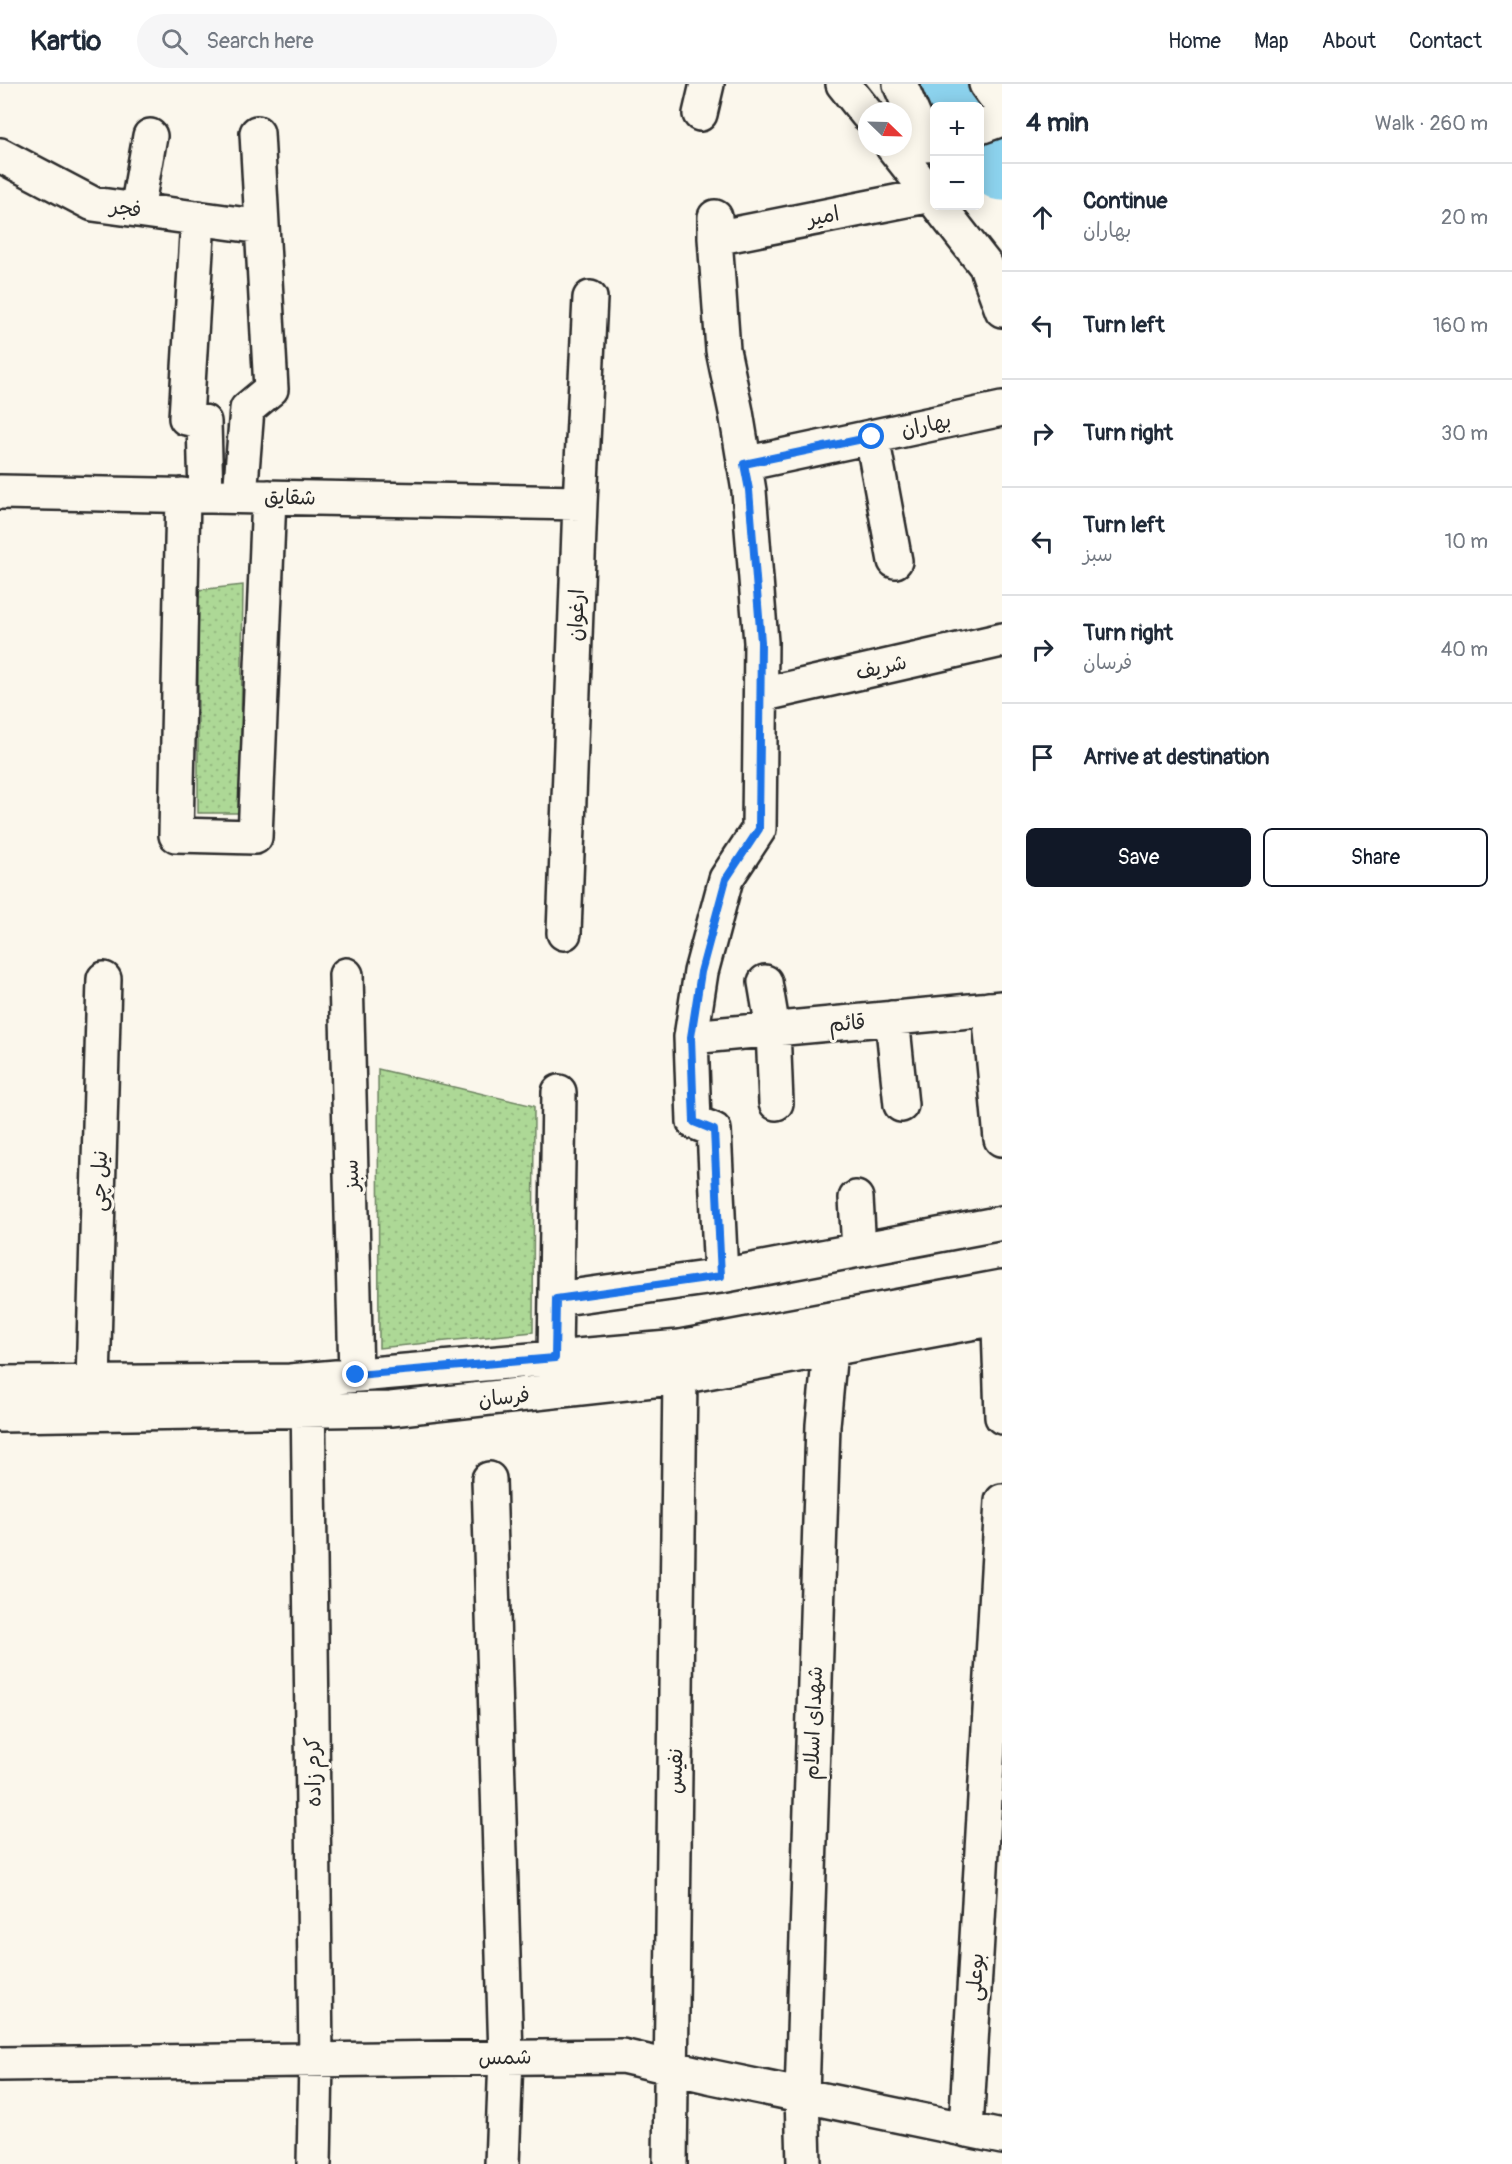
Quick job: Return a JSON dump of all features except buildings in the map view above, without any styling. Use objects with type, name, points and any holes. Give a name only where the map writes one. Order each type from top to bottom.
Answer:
[{"type":"street","points":[[843,84],[858,103]]},
{"type":"street","points":[[900,84],[916,145]]},
{"type":"street","points":[[986,84],[1002,106]]},
{"type":"street","points":[[984,126],[1002,119]]},
{"type":"street","points":[[198,218],[186,418],[204,422],[194,496],[176,835],[255,837],[254,497],[247,409],[271,389],[257,134]]},
{"type":"street","points":[[137,210],[150,136]]},
{"type":"street","name":"فجر","points":[[0,155],[93,204],[262,227]]},
{"type":"street","points":[[900,156],[930,194]]},
{"type":"street","name":"امیر","points":[[744,464],[723,350],[715,228],[930,201]]},
{"type":"street","points":[[943,210],[986,266],[1002,310]]},
{"type":"street","name":"ارغوان","points":[[564,933],[590,298]]},
{"type":"street","name":"بهاران","points":[[744,464],[1002,408]]},
{"type":"street","points":[[872,437],[895,561]]},
{"type":"street","points":[[721,1276],[714,1130],[694,1122],[691,1037],[701,972],[726,879],[759,829],[761,642],[749,490],[744,464]]},
{"type":"street","name":"شقایق","points":[[0,492],[580,503]]},
{"type":"street","name":"شریف","points":[[761,695],[1002,640]]},
{"type":"street","name":"سبز","points":[[346,975],[356,1375]]},
{"type":"street","name":"نیل چی","points":[[93,1383],[104,980]]},
{"type":"street","points":[[765,982],[773,1029],[776,1103]]},
{"type":"street","points":[[996,1009],[1001,1139]]},
{"type":"street","name":"قائم","points":[[691,1037],[996,1009]]},
{"type":"street","points":[[892,1018],[901,1105]]},
{"type":"street","points":[[555,1358],[559,1092]]},
{"type":"street","points":[[856,1197],[858,1250]]},
{"type":"street","points":[[556,1299],[721,1276],[1002,1223]]},
{"type":"street","points":[[1000,1303],[1002,1417]]},
{"type":"street","name":"فرسان","points":[[0,1383],[308,1379],[680,1347],[1000,1303]]},
{"type":"street","name":"فرسان","points":[[0,1415],[391,1409],[680,1377],[830,1350],[1000,1303]]},
{"type":"street","name":"شهدای اسلام","points":[[804,2164],[802,2096],[823,1425],[830,1350]]},
{"type":"street","name":"نفیس","points":[[670,2164],[680,1377]]},
{"type":"street","name":"کرم زاده","points":[[308,1379],[316,2060],[314,2164]]},
{"type":"street","points":[[489,1479],[506,2057],[502,2164]]},
{"type":"street","name":"بوعلی","points":[[966,2130],[1002,1501]]},
{"type":"street","name":"شمس","points":[[0,2064],[622,2056],[1002,2137]]},
{"type":"green space","points":[[243,585],[240,813],[198,813],[198,590]]},
{"type":"green space","points":[[378,1069],[534,1106],[533,1332],[379,1348]]},
{"type":"waterway","points":[[940,84],[953,102]]},
{"type":"waterway","points":[[984,144],[1002,169]]},
{"type":"route","points":[[356,1375],[555,1358],[556,1299],[721,1276],[714,1130],[694,1122],[691,1037],[701,972],[726,879],[759,829],[761,642],[749,490],[744,464],[872,437]]}]
